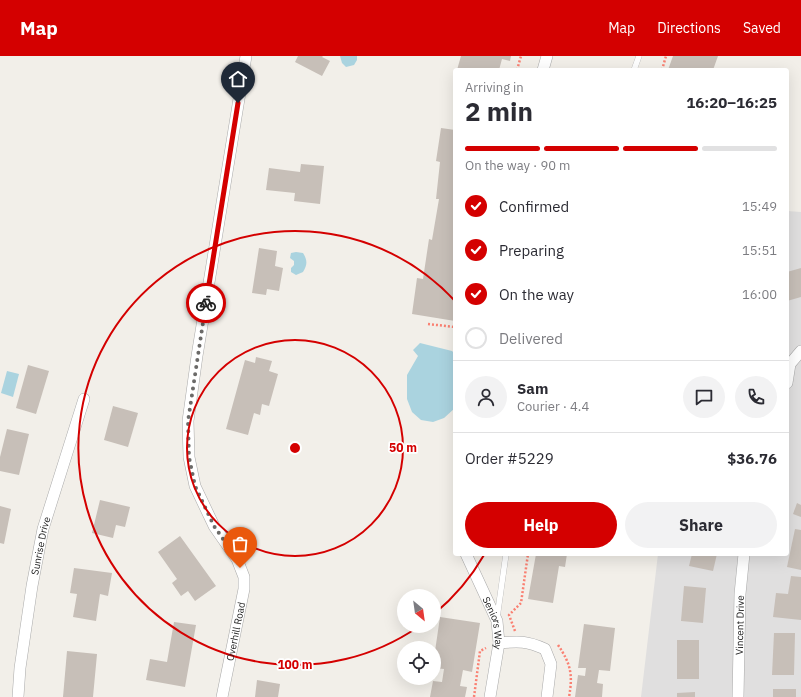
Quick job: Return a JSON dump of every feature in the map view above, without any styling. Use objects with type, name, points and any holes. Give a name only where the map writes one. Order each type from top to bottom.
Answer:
[{"type":"street","name":"Overhill Road","points":[[222,697],[244,588],[244,577],[237,559],[214,526],[195,486],[189,457],[188,421],[197,356],[246,56]]},
{"type":"street","points":[[544,68],[547,56]]},
{"type":"street","points":[[789,370],[790,364],[801,351]]},
{"type":"street","name":"Sunrise Drive","points":[[18,697],[20,668],[32,586],[43,529],[84,399]]},
{"type":"street","name":"Seniors Way","points":[[467,556],[497,621],[499,643],[490,697]]},
{"type":"street","name":"Vincent Drive","points":[[738,697],[740,594],[744,556]]},
{"type":"street","points":[[499,643],[530,642],[545,649],[552,664],[547,697]]},
{"type":"lane","points":[[635,68],[639,56]]},
{"type":"lane","points":[[497,621],[506,556]]},
{"type":"path","points":[[518,68],[521,56]]},
{"type":"path","points":[[663,68],[666,56]]},
{"type":"path","points":[[428,324],[453,328]]},
{"type":"path","points":[[521,633],[515,631],[509,615],[521,603],[528,556]]},
{"type":"path","points":[[554,641],[565,656],[571,673],[572,681],[569,697]]},
{"type":"shaded area","points":[[789,211],[801,212],[801,697],[641,697],[658,556],[789,556]]},
{"type":"water","points":[[340,56],[357,56],[357,60],[354,65],[346,67],[342,63]]},
{"type":"water","points":[[291,253],[303,253],[306,258],[306,263],[303,272],[296,275],[291,272],[294,261],[290,258]]},
{"type":"water","points":[[420,343],[453,352],[453,410],[444,418],[433,422],[421,420],[412,412],[407,399],[407,375],[418,356],[413,350]]},
{"type":"water","points":[[7,371],[19,374],[13,397],[1,393]]},
{"type":"building","points":[[298,56],[323,56],[322,57],[330,61],[322,76],[295,62]]},
{"type":"building","points":[[461,56],[511,56],[510,61],[502,59],[500,68],[458,68]]},
{"type":"building","points":[[673,56],[718,56],[714,68],[669,68]]},
{"type":"building","points":[[441,128],[453,130],[453,321],[412,314],[417,278],[423,279],[429,239],[432,240],[439,199],[436,199],[440,162],[436,161]]},
{"type":"building","points":[[301,164],[324,166],[320,204],[294,201],[295,193],[266,190],[269,168],[300,172]]},
{"type":"building","points":[[259,248],[277,251],[275,266],[283,268],[279,291],[267,289],[266,295],[252,293]]},
{"type":"building","points":[[801,268],[801,297],[789,300],[789,271]]},
{"type":"building","points":[[256,357],[272,361],[269,371],[278,374],[269,406],[262,404],[260,415],[254,413],[248,435],[226,429],[245,360],[255,363]]},
{"type":"building","points":[[28,365],[49,371],[36,414],[16,408]]},
{"type":"building","points":[[113,406],[138,413],[128,447],[104,440]]},
{"type":"building","points":[[7,429],[29,434],[19,475],[0,471],[0,457]]},
{"type":"building","points":[[100,500],[130,507],[125,527],[116,525],[113,538],[92,533]]},
{"type":"building","points":[[797,503],[801,505],[801,517],[793,514]]},
{"type":"building","points":[[0,506],[11,509],[4,544],[0,543]]},
{"type":"building","points":[[795,529],[801,530],[801,570],[787,567]]},
{"type":"building","points":[[180,536],[216,586],[195,601],[188,591],[181,596],[172,583],[177,579],[158,552]]},
{"type":"building","points":[[536,556],[567,556],[565,567],[559,566],[553,603],[528,599]]},
{"type":"building","points":[[692,556],[717,556],[713,571],[689,566]]},
{"type":"building","points":[[74,568],[112,573],[108,596],[100,594],[96,621],[73,617],[77,594],[70,593]]},
{"type":"building","points":[[791,576],[801,577],[801,620],[773,617],[776,593],[788,594]]},
{"type":"building","points":[[684,586],[706,588],[703,623],[681,621]]},
{"type":"building","points":[[441,617],[480,623],[472,672],[463,670],[460,686],[467,687],[465,697],[430,697],[432,685],[441,685],[444,669],[441,669],[441,641],[436,641],[438,633],[441,633]]},
{"type":"building","points":[[174,622],[196,625],[185,687],[146,680],[150,659],[167,662]]},
{"type":"building","points":[[584,624],[615,628],[610,671],[599,670],[597,683],[603,684],[602,697],[575,697],[578,675],[585,676],[586,668],[578,668]]},
{"type":"building","points":[[774,633],[795,633],[794,675],[772,675]]},
{"type":"building","points":[[677,640],[699,640],[699,679],[677,679]]},
{"type":"building","points":[[67,651],[97,654],[93,697],[63,697]]},
{"type":"building","points":[[257,680],[280,684],[278,697],[255,697]]},
{"type":"building","points":[[773,689],[796,689],[796,697],[773,697]]},
{"type":"building","points":[[695,692],[695,697],[677,697],[677,693]]},
{"type":"way so far","points":[[206,303],[188,421],[189,457],[195,486],[214,526],[237,559],[240,568]]},
{"type":"route","points":[[206,303],[238,103]]}]
